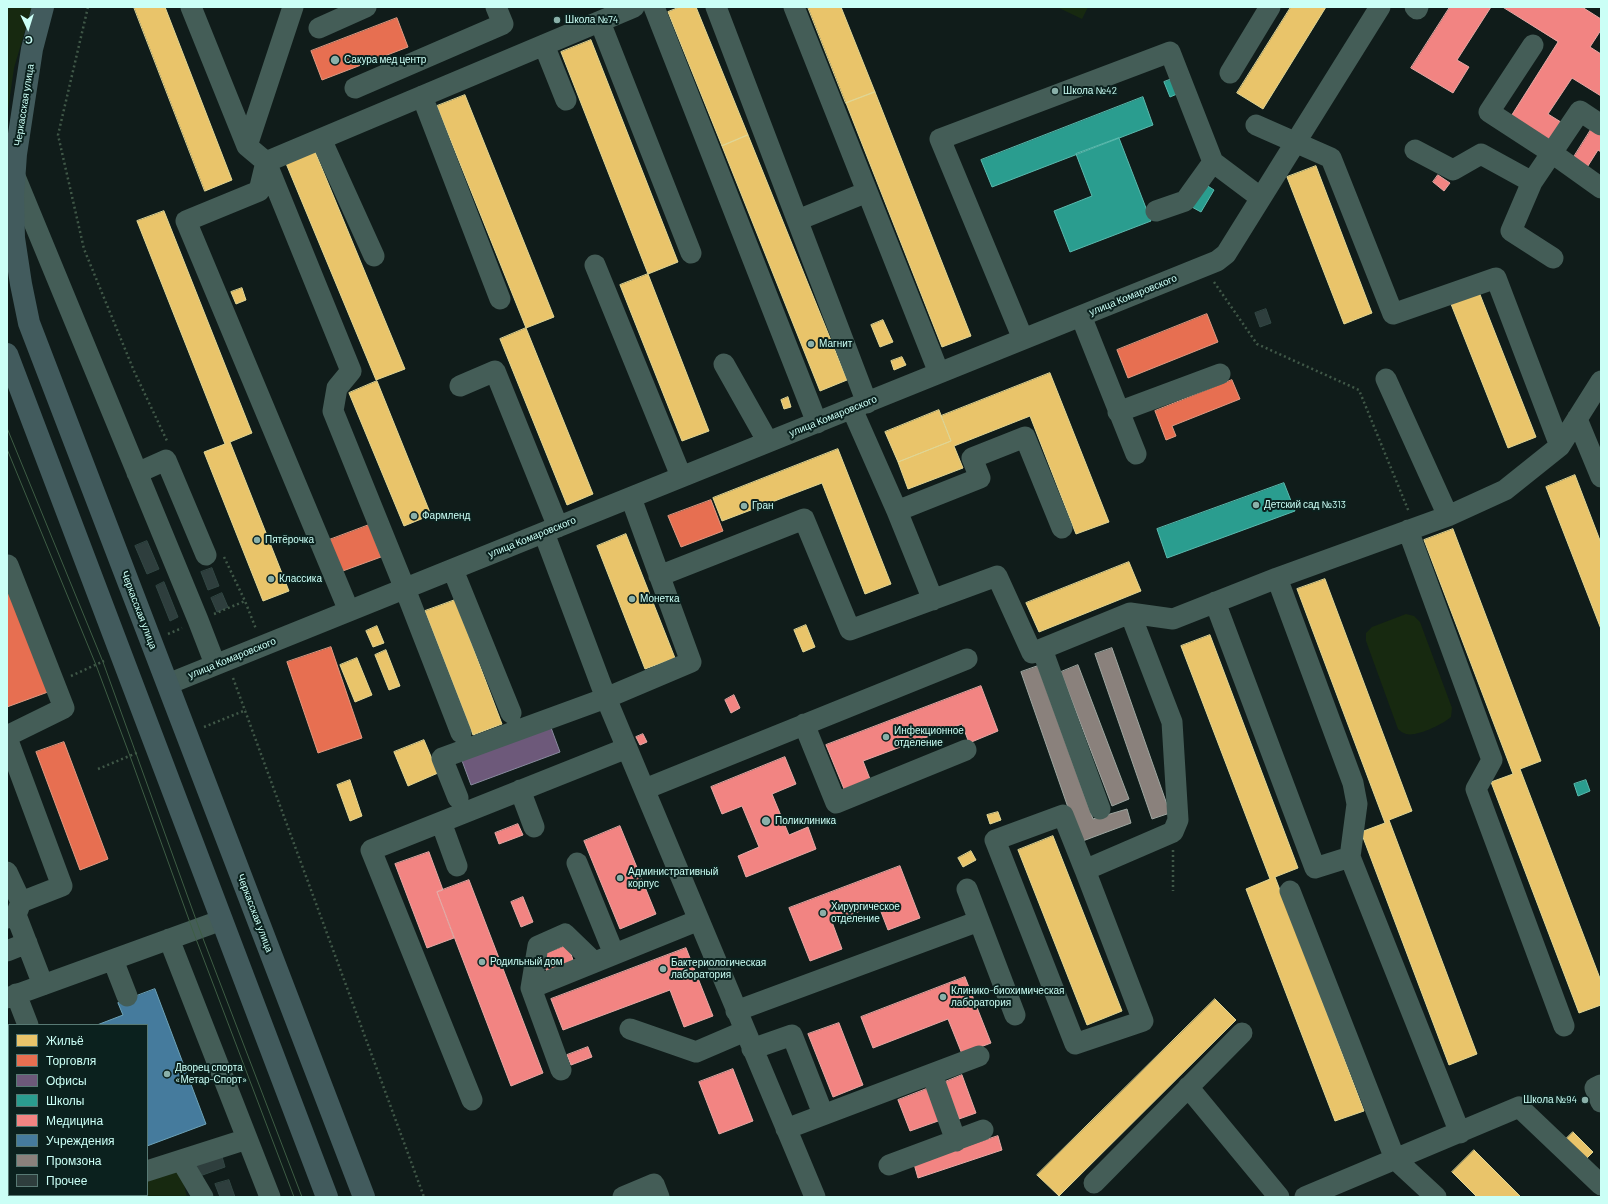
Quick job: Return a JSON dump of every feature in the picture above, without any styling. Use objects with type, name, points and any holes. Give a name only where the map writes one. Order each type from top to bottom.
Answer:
[{"type":"main road","name":"Черкасская улица","points":[[43,7],[32,49],[12,196],[14,238],[29,323],[364,1197]]},
{"type":"main road","points":[[7,354],[327,1197]]},
{"type":"main road","points":[[137,697],[168,684]]},
{"type":"street","points":[[191,7],[247,146],[266,162],[351,371],[337,388],[333,411],[405,589],[460,733]]},
{"type":"street","points":[[247,146],[293,7]]},
{"type":"street","points":[[319,28],[366,7]]},
{"type":"street","points":[[355,88],[503,24],[496,7]]},
{"type":"street","points":[[266,162],[634,7]]},
{"type":"street","points":[[654,7],[817,423]]},
{"type":"street","points":[[716,7],[798,220],[859,406],[897,511],[933,600]]},
{"type":"street","points":[[794,7],[939,373]]},
{"type":"street","points":[[1230,73],[1270,7]]},
{"type":"street","name":"улица Комаровского","points":[[168,684],[1217,261],[1226,254],[1380,7]]},
{"type":"street","points":[[1414,7],[1418,7]]},
{"type":"street","points":[[600,22],[691,253]]},
{"type":"street","points":[[544,45],[566,100]]},
{"type":"street","points":[[1533,45],[1489,112],[1552,153],[1601,188]]},
{"type":"street","points":[[1023,340],[940,139],[1170,52],[1212,162],[1261,198]]},
{"type":"street","points":[[400,68],[417,98],[500,299]]},
{"type":"street","points":[[1553,258],[1511,231],[1532,182],[1580,111],[1601,125]]},
{"type":"street","points":[[1256,125],[1331,158],[1393,314],[1496,278],[1560,446]]},
{"type":"street","points":[[321,139],[374,256]]},
{"type":"street","points":[[1415,150],[1453,170],[1481,154],[1532,182]]},
{"type":"street","points":[[266,162],[259,191],[186,221],[349,611]]},
{"type":"street","points":[[1156,211],[1185,201],[1212,162]]},
{"type":"street","points":[[14,174],[215,664]]},
{"type":"street","points":[[798,220],[867,192]]},
{"type":"street","points":[[595,265],[681,476]]},
{"type":"street","points":[[1081,316],[1136,454]]},
{"type":"street","points":[[724,364],[768,442]]},
{"type":"street","points":[[460,386],[494,371],[551,530],[606,698],[815,1197]]},
{"type":"street","points":[[1118,412],[1220,374]]},
{"type":"street","points":[[1386,379],[1448,516]]},
{"type":"street","points":[[659,576],[804,519],[850,630],[997,576],[1032,653],[1130,613],[1173,619],[1277,578],[1448,516],[1505,490],[1560,446],[1601,380]]},
{"type":"street","points":[[1577,419],[1601,477]]},
{"type":"street","points":[[897,511],[980,478],[972,458],[1025,437],[1062,528]]},
{"type":"street","points":[[137,473],[166,460],[213,553]]},
{"type":"street","points":[[458,798],[442,758],[606,698],[691,662],[631,498]]},
{"type":"street","points":[[1408,530],[1492,760],[1476,788],[1564,1026]]},
{"type":"street","points":[[8,565],[64,708],[7,737],[62,886],[15,912]]},
{"type":"street","points":[[452,570],[511,713]]},
{"type":"street","points":[[1277,578],[1353,783],[1357,804],[1350,857],[1460,1132]]},
{"type":"street","points":[[1215,602],[1315,868],[1350,857]]},
{"type":"street","points":[[1085,870],[1173,832],[1178,820],[1172,722],[1130,613]]},
{"type":"street","points":[[1042,649],[1100,809]]},
{"type":"street","points":[[645,789],[967,659]]},
{"type":"street","points":[[804,724],[836,803],[966,750]]},
{"type":"street","points":[[472,1100],[371,850],[628,748]]},
{"type":"street","points":[[520,790],[534,826]]},
{"type":"street","points":[[1063,815],[1085,870],[1143,1021],[1075,1044],[995,840],[1063,815]]},
{"type":"street","points":[[441,822],[457,866]]},
{"type":"street","points":[[577,863],[614,954]]},
{"type":"street","points":[[7,872],[15,912],[43,985]]},
{"type":"street","points":[[967,889],[1015,1015]]},
{"type":"street","points":[[1290,891],[1395,1159],[1436,1197]]},
{"type":"street","points":[[27,1024],[12,996],[222,920]]},
{"type":"street","points":[[531,988],[699,920]]},
{"type":"street","points":[[736,1011],[979,921]]},
{"type":"street","points":[[561,1070],[531,988],[538,946],[565,934],[594,962]]},
{"type":"street","points":[[169,940],[270,1197]]},
{"type":"street","points":[[7,951],[26,943]]},
{"type":"street","points":[[113,960],[127,996]]},
{"type":"street","points":[[630,1029],[696,1052],[749,1040],[792,1035],[823,1114]]},
{"type":"street","points":[[1094,1183],[1242,1033]]},
{"type":"street","points":[[786,1129],[979,1056]]},
{"type":"street","points":[[932,1074],[956,1141]]},
{"type":"street","points":[[1601,1085],[1595,1088],[1601,1102]]},
{"type":"street","points":[[1188,1087],[1280,1197]]},
{"type":"street","points":[[1305,1197],[1519,1108],[1601,1185]]},
{"type":"street","points":[[889,1165],[982,1130]]},
{"type":"street","points":[[148,1171],[247,1139]]},
{"type":"street","points":[[181,1160],[204,1197]]},
{"type":"street","points":[[623,1197],[654,1184],[658,1197]]},
{"type":"path","points":[[88,7],[58,135],[84,249],[134,371],[172,450]]},
{"type":"path","points":[[213,553],[245,601],[258,633]]},
{"type":"path","points":[[198,620],[245,601]]},
{"type":"path","points":[[215,664],[229,668],[246,710],[424,1197]]},
{"type":"path","points":[[1173,832],[1173,891]]},
{"type":"green space","points":[[7,7],[32,7],[14,68],[7,117]]},
{"type":"green space","points":[[1057,7],[1088,7],[1082,19]]},
{"type":"green space","points":[[1406,614],[1414,616],[1420,622],[1452,708],[1451,717],[1447,720],[1417,734],[1405,734],[1398,729],[1366,641],[1366,633],[1372,627]]},
{"type":"green space","points":[[176,1171],[183,1180],[187,1197],[100,1197],[148,1196],[148,1179]]},
{"type":"building: Жильё","points":[[134,7],[165,7],[232,180],[205,191]]},
{"type":"building: Жильё","points":[[680,7],[696,7],[748,135],[722,146],[668,12]]},
{"type":"building: Жильё","points":[[808,7],[841,7],[875,92],[846,103]]},
{"type":"building: Жильё","points":[[1291,7],[1326,7],[1263,109],[1237,93]]},
{"type":"building: Жильё","points":[[591,40],[678,262],[648,274],[561,52]]},
{"type":"building: Жильё","points":[[875,92],[971,336],[942,347],[846,103]]},
{"type":"building: Жильё","points":[[465,95],[554,317],[526,328],[437,106]]},
{"type":"building: Жильё","points":[[748,135],[847,380],[820,391],[722,146]]},
{"type":"building: Жильё","points":[[314,149],[405,369],[376,380],[285,161]]},
{"type":"building: Жильё","points":[[1316,166],[1372,313],[1344,324],[1287,177]]},
{"type":"building: Жильё","points":[[164,211],[252,433],[230,442],[289,591],[263,601],[204,452],[225,444],[137,221]]},
{"type":"building: Жильё","points":[[648,274],[709,431],[682,441],[620,285]]},
{"type":"building: Жильё","points":[[242,288],[246,300],[236,304],[231,292]]},
{"type":"building: Жильё","points":[[1479,292],[1536,437],[1508,448],[1451,304]]},
{"type":"building: Жильё","points":[[883,320],[893,342],[880,347],[871,325]]},
{"type":"building: Жильё","points":[[526,328],[593,494],[567,505],[500,339]]},
{"type":"building: Жильё","points":[[902,357],[906,365],[894,370],[891,361]]},
{"type":"building: Жильё","points":[[1050,373],[1109,522],[1076,534],[1030,416],[954,446],[963,468],[908,489],[898,462],[951,441],[941,416]]},
{"type":"building: Жильё","points":[[377,381],[431,515],[404,526],[349,393]]},
{"type":"building: Жильё","points":[[788,397],[791,407],[784,409],[781,400]]},
{"type":"building: Жильё","points":[[939,410],[951,441],[898,462],[885,432]]},
{"type":"building: Жильё","points":[[838,449],[891,584],[865,594],[822,483],[722,521],[713,498]]},
{"type":"building: Жильё","points":[[1575,475],[1601,543],[1601,629],[1546,487]]},
{"type":"building: Жильё","points":[[1453,529],[1541,761],[1520,769],[1601,981],[1601,1005],[1579,1013],[1491,782],[1513,774],[1424,540]]},
{"type":"building: Жильё","points":[[626,534],[675,658],[645,669],[597,546]]},
{"type":"building: Жильё","points":[[1129,562],[1141,591],[1039,632],[1026,603]]},
{"type":"building: Жильё","points":[[1325,579],[1412,811],[1389,820],[1477,1054],[1449,1065],[1361,832],[1385,823],[1297,589]]},
{"type":"building: Жильё","points":[[455,600],[502,724],[473,735],[425,611]]},
{"type":"building: Жильё","points":[[806,625],[815,647],[803,652],[794,630]]},
{"type":"building: Жильё","points":[[377,626],[384,643],[373,647],[366,631]]},
{"type":"building: Жильё","points":[[1210,635],[1298,868],[1275,877],[1364,1111],[1335,1121],[1246,889],[1270,879],[1181,646]]},
{"type":"building: Жильё","points":[[386,650],[400,686],[389,690],[375,655]]},
{"type":"building: Жильё","points":[[357,658],[372,695],[355,702],[340,665]]},
{"type":"building: Жильё","points":[[424,740],[438,773],[408,786],[394,752]]},
{"type":"building: Жильё","points":[[350,780],[362,816],[350,821],[337,785]]},
{"type":"building: Жильё","points":[[998,812],[1001,820],[990,824],[987,815]]},
{"type":"building: Жильё","points":[[1053,836],[1122,1011],[1087,1025],[1018,850]]},
{"type":"building: Жильё","points":[[971,851],[976,860],[963,867],[958,858]]},
{"type":"building: Жильё","points":[[1215,999],[1236,1020],[1059,1196],[1037,1175]]},
{"type":"building: Жильё","points":[[1573,1132],[1593,1152],[1585,1160],[1565,1140]]},
{"type":"building: Жильё","points":[[1474,1150],[1521,1197],[1477,1197],[1452,1172]]},
{"type":"building: Торговля","points":[[397,18],[408,47],[322,80],[311,51]]},
{"type":"building: Торговля","points":[[1207,314],[1218,342],[1128,378],[1117,350]]},
{"type":"building: Торговля","points":[[1232,380],[1240,399],[1172,426],[1176,436],[1166,440],[1155,411]]},
{"type":"building: Торговля","points":[[711,500],[723,531],[681,547],[668,516]]},
{"type":"building: Торговля","points":[[369,525],[381,557],[340,572],[329,540]]},
{"type":"building: Торговля","points":[[7,584],[48,692],[7,707]]},
{"type":"building: Торговля","points":[[331,647],[362,738],[318,753],[287,662]]},
{"type":"building: Торговля","points":[[64,742],[108,859],[80,870],[36,752]]},
{"type":"building: Офисы","points":[[550,725],[560,752],[471,785],[461,758]]},
{"type":"building: Школы","points":[[1172,79],[1177,94],[1170,97],[1164,82]]},
{"type":"building: Школы","points":[[1143,97],[1153,125],[992,187],[981,160]]},
{"type":"building: Школы","points":[[1119,138],[1151,221],[1070,252],[1054,211],[1092,196],[1076,154]]},
{"type":"building: Школы","points":[[1203,183],[1214,190],[1201,212],[1190,206]]},
{"type":"building: Школы","points":[[1284,483],[1295,511],[1167,558],[1157,529]]},
{"type":"building: Школы","points":[[1586,780],[1590,791],[1578,796],[1574,784]]},
{"type":"building: Медицина","points":[[1450,7],[1491,7],[1457,60],[1469,67],[1453,93],[1411,68]]},
{"type":"building: Медицина","points":[[1503,7],[1582,7],[1601,19],[1601,30],[1590,47],[1601,54],[1601,96],[1572,78],[1548,114],[1564,124],[1550,147],[1508,121],[1558,42]]},
{"type":"building: Медицина","points":[[1592,128],[1601,134],[1601,152],[1598,150],[1586,169],[1572,160]]},
{"type":"building: Медицина","points":[[1438,175],[1450,183],[1444,191],[1433,182]]},
{"type":"building: Медицина","name":"Инфекционное отделение","points":[[981,686],[998,731],[969,743],[962,724],[863,761],[870,779],[844,789],[826,745]]},
{"type":"building: Медицина","points":[[734,695],[740,708],[731,713],[725,700]]},
{"type":"building: Медицина","points":[[643,734],[647,742],[640,745],[636,737]]},
{"type":"building: Медицина","name":"Поликлиника","points":[[785,757],[796,784],[772,794],[789,835],[808,827],[816,849],[746,877],[738,856],[759,847],[742,806],[722,814],[711,787]]},
{"type":"building: Медицина","points":[[518,824],[523,835],[499,844],[495,833]]},
{"type":"building: Медицина","name":"Административный корпус","points":[[620,826],[656,914],[620,929],[584,841]]},
{"type":"building: Медицина","points":[[429,852],[443,890],[437,892],[454,938],[427,948],[395,864]]},
{"type":"building: Медицина","name":"Хирургическое отделение","points":[[900,866],[920,918],[888,930],[878,904],[832,922],[842,949],[810,961],[789,908]]},
{"type":"building: Медицина","name":"Родильный дом","points":[[469,880],[543,1073],[511,1086],[437,892]]},
{"type":"building: Медицина","points":[[523,897],[533,922],[521,927],[511,902]]},
{"type":"building: Медицина","points":[[568,945],[574,963],[547,972],[541,955]]},
{"type":"building: Медицина","name":"Бактериологическая лаборатория","points":[[686,948],[713,1016],[684,1027],[670,990],[563,1030],[551,999]]},
{"type":"building: Медицина","name":"Клинико-биохимическая лаборатория","points":[[965,977],[991,1043],[962,1054],[948,1019],[873,1048],[861,1017]]},
{"type":"building: Медицина","points":[[839,1023],[863,1085],[833,1097],[808,1034]]},
{"type":"building: Медицина","points":[[588,1047],[592,1057],[571,1065],[567,1055]]},
{"type":"building: Медицина","points":[[733,1069],[753,1121],[719,1134],[699,1082]]},
{"type":"building: Медицина","points":[[962,1075],[976,1113],[959,1119],[945,1082]]},
{"type":"building: Медицина","points":[[929,1088],[941,1120],[910,1131],[898,1100]]},
{"type":"building: Медицина","points":[[998,1136],[1002,1150],[918,1178],[914,1164]]},
{"type":"building: Учреждения","name":"Дворец спорта «Метар-Спорт»","points":[[155,989],[206,1124],[148,1146],[148,1024],[100,1024],[123,1015],[118,1003]]},
{"type":"building: Учреждения","points":[[7,1051],[8,1051],[8,1084]]},
{"type":"building: Промзона","points":[[1112,648],[1170,813],[1152,819],[1095,654]]},
{"type":"building: Промзона","points":[[1078,665],[1129,799],[1112,806],[1061,672]]},
{"type":"building: Промзона","points":[[1038,666],[1093,819],[1127,809],[1131,823],[1080,842],[1021,672]]},
{"type":"building: Прочее","points":[[1266,309],[1271,323],[1260,327],[1255,313]]},
{"type":"building: Прочее","points":[[147,541],[159,569],[147,574],[135,546]]},
{"type":"building: Прочее","points":[[212,568],[219,586],[208,590],[201,572]]},
{"type":"building: Прочее","points":[[164,582],[178,617],[170,621],[156,586]]},
{"type":"building: Прочее","points":[[222,593],[228,607],[217,612],[211,598]]},
{"type":"building: Прочее","points":[[221,1153],[225,1167],[197,1177],[192,1162]]},
{"type":"building: Прочее","points":[[229,1180],[235,1197],[220,1197],[215,1184]]},
{"type":"tram line","points":[[7,428],[103,662],[199,928],[302,1197]]},
{"type":"tram line","points":[[7,449],[96,665],[193,931],[294,1197]]},
{"type":"place","name":"Школа №74","points":[[557,20]]},
{"type":"place","name":"Сакура мед центр","points":[[335,60]]},
{"type":"place","name":"Школа №42","points":[[1055,91]]},
{"type":"place","name":"Магнит","points":[[811,344]]},
{"type":"place","name":"Детский сад №313","points":[[1256,505]]},
{"type":"place","name":"Гран","points":[[744,506]]},
{"type":"place","name":"Фармленд","points":[[414,516]]},
{"type":"place","name":"Пятёрочка","points":[[257,540]]},
{"type":"place","name":"Классика","points":[[271,579]]},
{"type":"place","name":"Монетка","points":[[632,599]]},
{"type":"place","name":"Инфекционное отделение","points":[[886,737]]},
{"type":"place","name":"Поликлиника","points":[[766,821]]},
{"type":"place","name":"Административный корпус","points":[[620,878]]},
{"type":"place","name":"Хирургическое отделение","points":[[823,913]]},
{"type":"place","name":"Родильный дом","points":[[482,962]]},
{"type":"place","name":"Бактериологическая лаборатория","points":[[663,969]]},
{"type":"place","name":"Клинико-биохимическая лаборатория","points":[[943,997]]},
{"type":"place","name":"Дворец спорта «Метар-Спорт»","points":[[167,1074]]},
{"type":"place","name":"Школа №94","points":[[1585,1100]]}]
